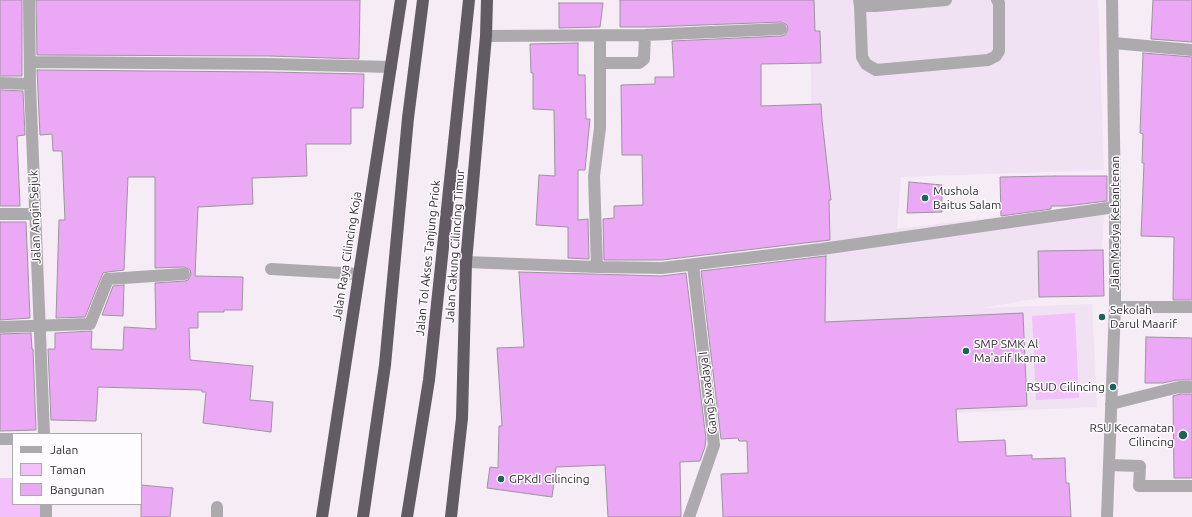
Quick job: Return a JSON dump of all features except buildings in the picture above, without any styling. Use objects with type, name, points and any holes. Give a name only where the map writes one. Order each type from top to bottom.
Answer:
[{"type":"highway","name":"Jalan Raya Cilincing Koja","points":[[322,517],[401,0]]},
{"type":"highway","points":[[362,517],[385,365],[408,118],[423,0]]},
{"type":"highway","name":"Jalan Tol Akses Tanjung Priok","points":[[407,517],[429,380],[469,0]]},
{"type":"highway","name":"Jalan Cakung Cilincing Timur","points":[[451,517],[462,418],[466,262],[486,36],[487,0]]},
{"type":"street","name":"Jalan Angin Sejuk","points":[[29,0],[30,84],[44,433]]},
{"type":"street","points":[[946,0],[876,6],[859,3],[862,57],[866,64],[876,70],[988,60],[996,56],[999,51],[999,3],[997,0]]},
{"type":"street","name":"Jalan Madya Kebantenan","points":[[1107,517],[1115,307],[1112,0]]},
{"type":"street","points":[[486,36],[645,35],[782,29]]},
{"type":"street","points":[[601,63],[640,63],[644,59],[645,35]]},
{"type":"street","points":[[597,267],[594,176],[600,128],[600,36]]},
{"type":"street","points":[[1113,43],[1192,50]]},
{"type":"street","points":[[30,62],[276,64],[391,67]]},
{"type":"street","points":[[0,83],[30,84]]},
{"type":"street","points":[[466,262],[662,268],[829,248],[1115,207]]},
{"type":"street","points":[[0,214],[36,214]]},
{"type":"street","name":"Gang Swadaya I","points":[[689,517],[714,445],[693,265]]},
{"type":"street","points":[[272,269],[359,274]]},
{"type":"street","points":[[0,327],[90,324],[108,279],[184,274]]},
{"type":"street","points":[[1115,307],[1192,307]]},
{"type":"street","points":[[1111,404],[1179,387],[1192,387]]},
{"type":"street","points":[[0,439],[12,439]]},
{"type":"street","points":[[1109,465],[1140,466],[1139,486],[1192,486]]},
{"type":"street","points":[[46,505],[46,517]]},
{"type":"shaded area","points":[[810,0],[1098,0],[1104,170],[901,177],[897,229],[1105,204],[1099,288],[981,308],[1092,304],[1097,407],[833,418],[814,336]]},
{"type":"green space","points":[[1075,313],[1079,398],[1036,400],[1032,316]]},
{"type":"green space","points":[[0,478],[12,478],[12,505],[43,505],[43,517],[0,517]]},
{"type":"place","name":"Mushola Baitus Salam","points":[[925,198]]},
{"type":"place","name":"Sekolah Darul Maarif","points":[[1102,317]]},
{"type":"place","name":"SMP SMK Al Ma'arif Ikama","points":[[966,351]]},
{"type":"place","name":"RSUD Cilincing","points":[[1113,387]]},
{"type":"place","name":"RSU Kecamatan Cilincing","points":[[1183,435]]},
{"type":"place","name":"GPKdI Cilincing","points":[[501,479]]}]
